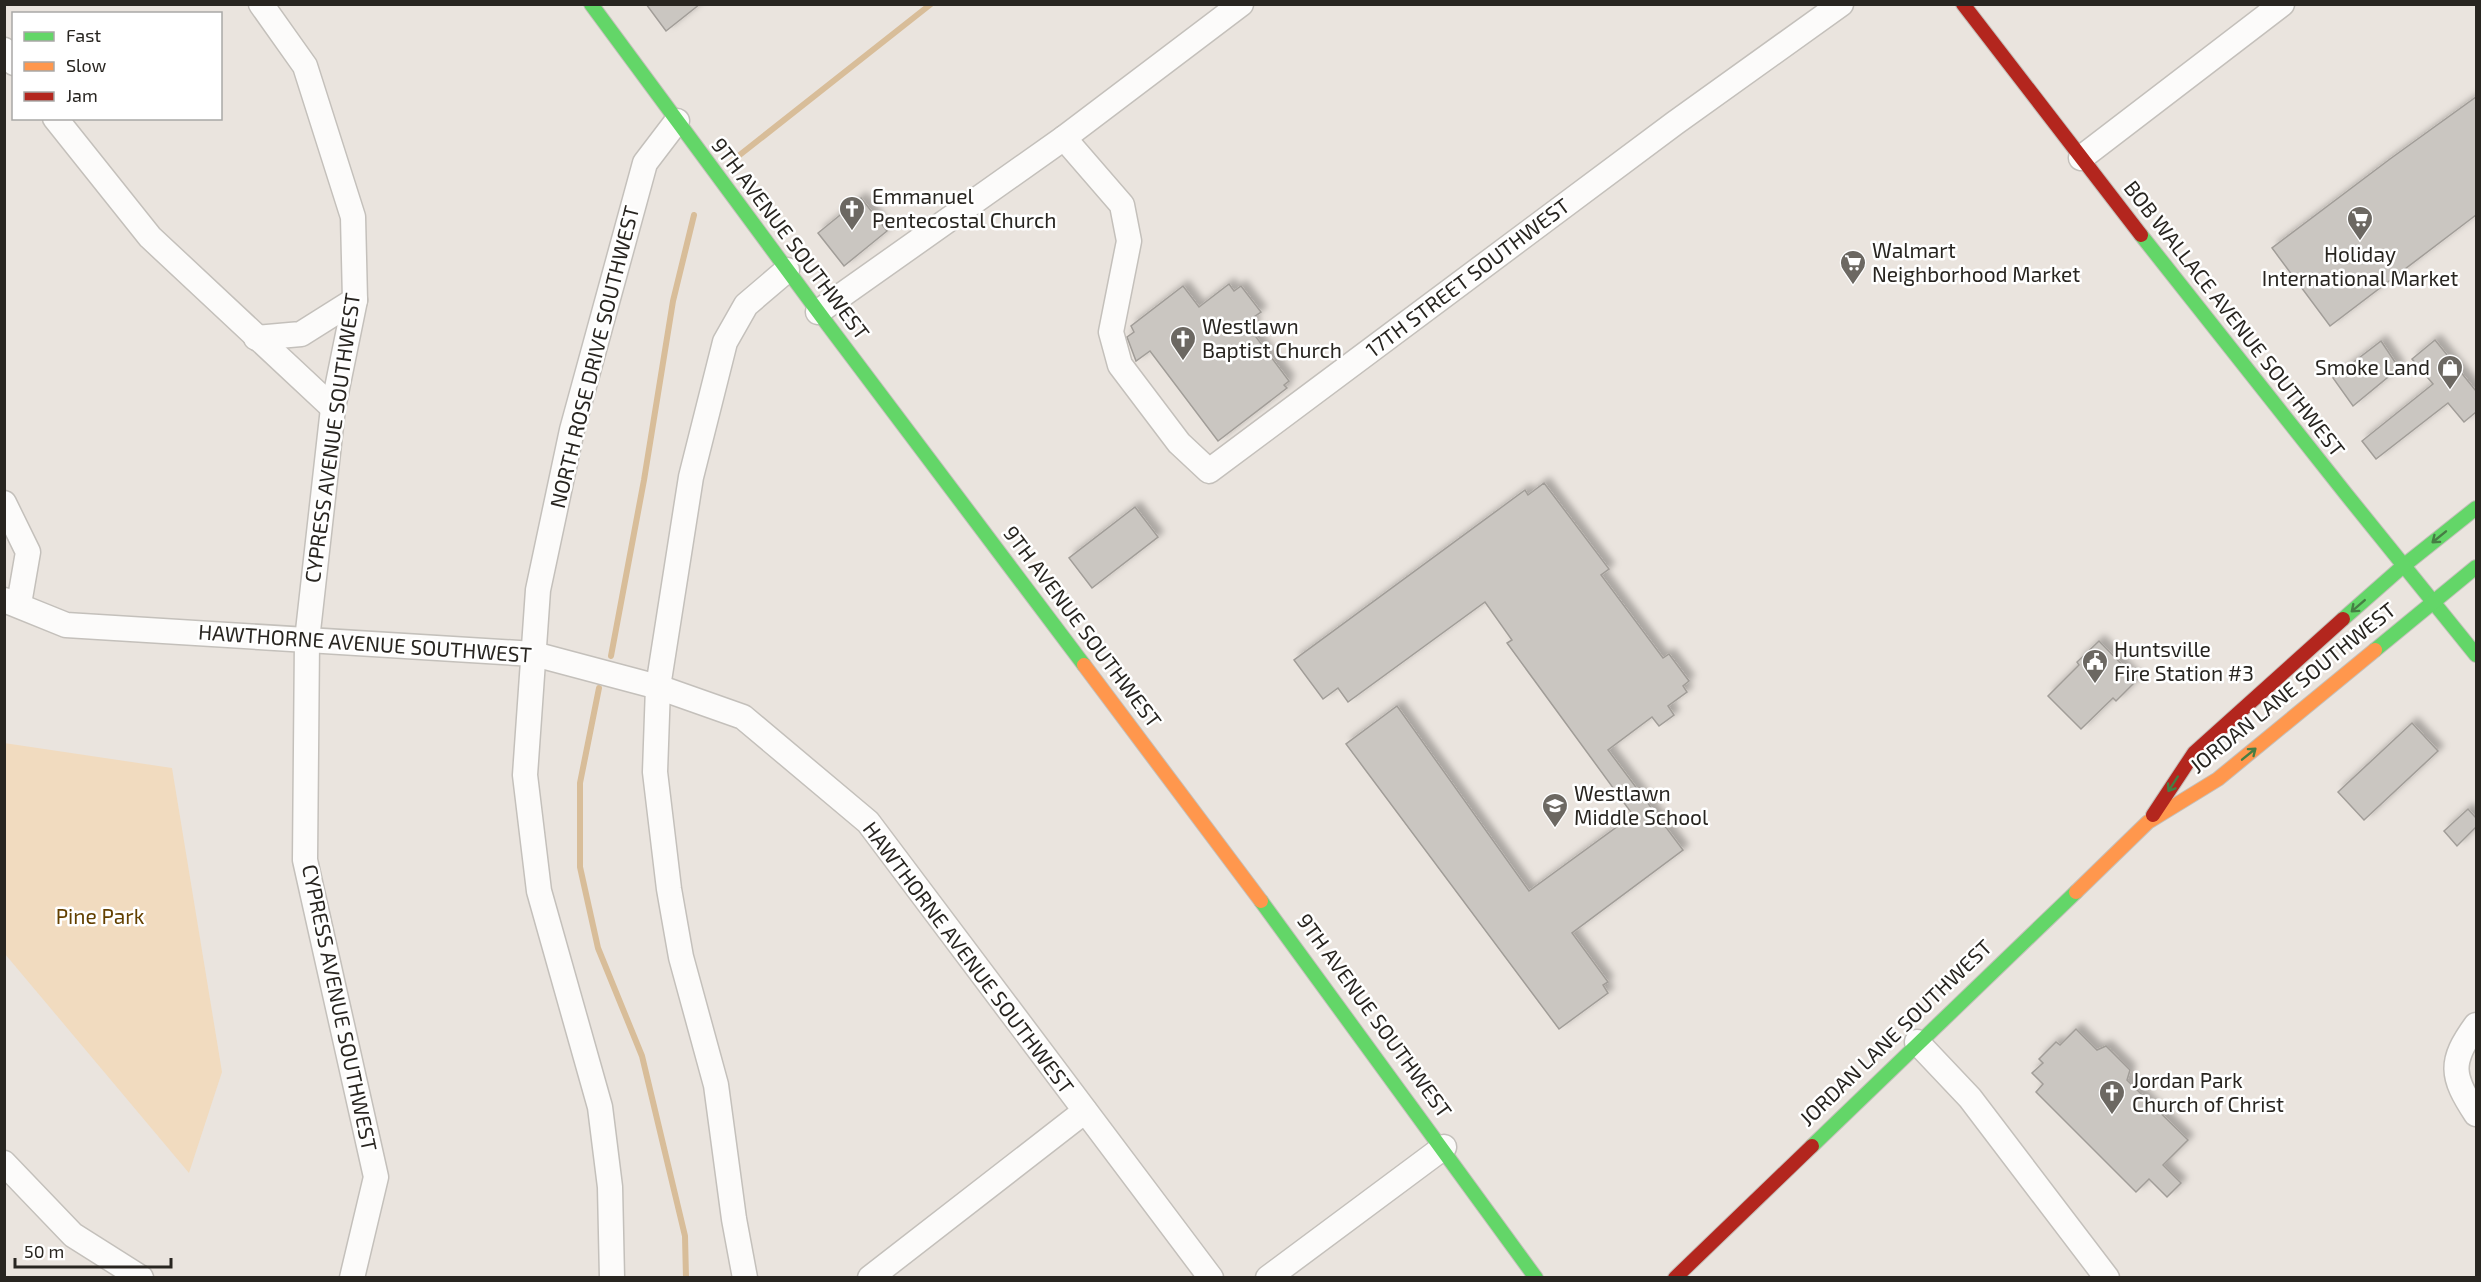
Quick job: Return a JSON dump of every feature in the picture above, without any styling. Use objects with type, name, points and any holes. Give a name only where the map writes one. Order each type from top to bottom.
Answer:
[{"type":"main road","name":"9TH AVENUE SOUTHWEST","points":[[591,4],[818,312],[1213,834],[1444,1147],[1536,1278]]},
{"type":"main road","name":"BOB WALLACE AVENUE SOUTHWEST","points":[[1963,4],[2184,292],[2402,567],[2476,656]]},
{"type":"main road","name":"JORDAN LANE SOUTHWEST","points":[[2148,822],[2194,753],[2402,567],[2476,508]]},
{"type":"main road","name":"JORDAN LANE SOUTHWEST","points":[[1675,1278],[1917,1042],[2148,822],[2218,779],[2476,567]]},
{"type":"street","name":"CYPRESS AVENUE SOUTHWEST","points":[[261,4],[305,66],[353,217],[355,300],[333,408],[307,640],[305,860],[376,1177],[352,1278]]},
{"type":"street","points":[[818,312],[1064,138],[1241,4]]},
{"type":"street","name":"17TH STREET SOUTHWEST","points":[[1064,138],[1122,205],[1129,241],[1111,332],[1120,364],[1179,443],[1209,471],[1675,123],[1840,4]]},
{"type":"street","points":[[2081,158],[2282,4]]},
{"type":"street","points":[[57,120],[150,237],[333,408]]},
{"type":"street","name":"NORTH ROSE DRIVE SOUTHWEST","points":[[612,1278],[610,1187],[600,1107],[539,891],[525,775],[538,590],[572,430],[645,163],[677,122]]},
{"type":"street","points":[[745,1278],[734,1219],[716,1085],[681,957],[669,889],[654,772],[658,687],[691,477],[725,342],[746,305],[787,270]]},
{"type":"street","points":[[256,338],[301,334],[355,300]]},
{"type":"street","points":[[4,503],[28,552],[12,602]]},
{"type":"street","name":"HAWTHORNE AVENUE SOUTHWEST","points":[[12,602],[66,625],[534,654],[658,687],[743,717],[868,822],[1211,1278]]},
{"type":"street","points":[[2476,1025],[2462,1044],[2456,1063],[2461,1088],[2476,1114]]},
{"type":"street","points":[[1917,1042],[1970,1098],[2107,1278]]},
{"type":"street","points":[[870,1278],[1085,1111]]},
{"type":"street","points":[[1268,1278],[1444,1147]]},
{"type":"street","points":[[4,1163],[73,1235],[141,1278]]},
{"type":"green space","name":"Pine Park","points":[[4,743],[172,768],[222,1072],[189,1173],[5,954]]},
{"type":"building","points":[[646,4],[700,4],[666,31]]},
{"type":"building","name":"Holiday International Market","points":[[2476,97],[2476,215],[2330,326],[2272,248]]},
{"type":"building","name":"Emmanuel Pentecostal Church","points":[[861,198],[887,231],[844,266],[818,233]]},
{"type":"building","name":"Westlawn Baptist Church","points":[[1229,284],[1234,291],[1241,286],[1261,312],[1251,319],[1255,325],[1250,329],[1289,381],[1284,385],[1287,388],[1218,441],[1150,351],[1136,361],[1127,337],[1134,332],[1131,326],[1183,286],[1199,307]]},
{"type":"building","points":[[2435,340],[2476,391],[2476,412],[2464,422],[2448,403],[2376,459],[2362,441],[2433,384],[2412,359]]},
{"type":"building","points":[[2381,341],[2399,368],[2353,406],[2333,378]]},
{"type":"building","points":[[1544,483],[1609,569],[1601,575],[1663,658],[1669,654],[1689,681],[1683,686],[1687,692],[1668,706],[1674,715],[1659,726],[1652,717],[1608,750],[1683,850],[1572,933],[1608,982],[1603,985],[1608,993],[1559,1029],[1346,744],[1397,706],[1529,891],[1633,815],[1507,643],[1512,640],[1485,602],[1348,702],[1338,688],[1323,699],[1294,660],[1525,490],[1528,495]]},
{"type":"building","points":[[1135,507],[1158,537],[1092,588],[1069,558]]},
{"type":"building","name":"Huntsville Fire Station #3","points":[[2099,641],[2137,680],[2116,701],[2113,698],[2081,729],[2048,696],[2079,665],[2077,662]]},
{"type":"building","points":[[2412,723],[2438,751],[2364,820],[2338,792]]},
{"type":"building","points":[[2468,809],[2476,818],[2476,827],[2457,846],[2444,831]]},
{"type":"building","name":"Jordan Park Church of Christ","points":[[2076,1029],[2097,1050],[2106,1046],[2130,1070],[2127,1080],[2188,1140],[2163,1165],[2181,1183],[2167,1197],[2149,1179],[2136,1192],[2036,1092],[2043,1084],[2032,1073],[2043,1063],[2039,1059],[2056,1042],[2060,1045]]},
{"type":"waterway","points":[[732,161],[931,4]]},
{"type":"waterway","points":[[611,656],[644,480],[673,301],[694,215]]},
{"type":"waterway","points":[[599,688],[580,783],[580,867],[598,948],[642,1056],[685,1236],[686,1278]]},
{"type":"traffic: fast","points":[[591,4],[828,325],[1084,665]]},
{"type":"traffic: fast","points":[[2141,235],[2476,655]]},
{"type":"traffic: fast","points":[[2343,619],[2402,567],[2476,508]]},
{"type":"traffic: fast","points":[[2375,650],[2476,567]]},
{"type":"traffic: fast","points":[[1812,1146],[2076,892]]},
{"type":"traffic: fast","points":[[1261,901],[1536,1278]]},
{"type":"traffic: slow","points":[[2076,892],[2148,822],[2218,779],[2375,650]]},
{"type":"traffic: slow","points":[[1084,665],[1261,901]]},
{"type":"traffic: jam","points":[[1963,4],[2141,235]]},
{"type":"traffic: jam","points":[[2153,815],[2194,753],[2343,619]]},
{"type":"traffic: jam","points":[[1675,1278],[1812,1146]]},
{"type":"place","name":"Emmanuel Pentecostal Church","points":[[852,232]]},
{"type":"place","name":"Holiday International Market","points":[[2360,242]]},
{"type":"place","name":"Walmart Neighborhood Market","points":[[1853,286]]},
{"type":"place","name":"Westlawn Baptist Church","points":[[1183,362]]},
{"type":"place","name":"Smoke Land","points":[[2450,391]]},
{"type":"place","name":"Huntsville Fire Station #3","points":[[2095,685]]},
{"type":"place","name":"Westlawn Middle School","points":[[1555,829]]},
{"type":"place","name":"Jordan Park Church of Christ","points":[[2112,1116]]}]
